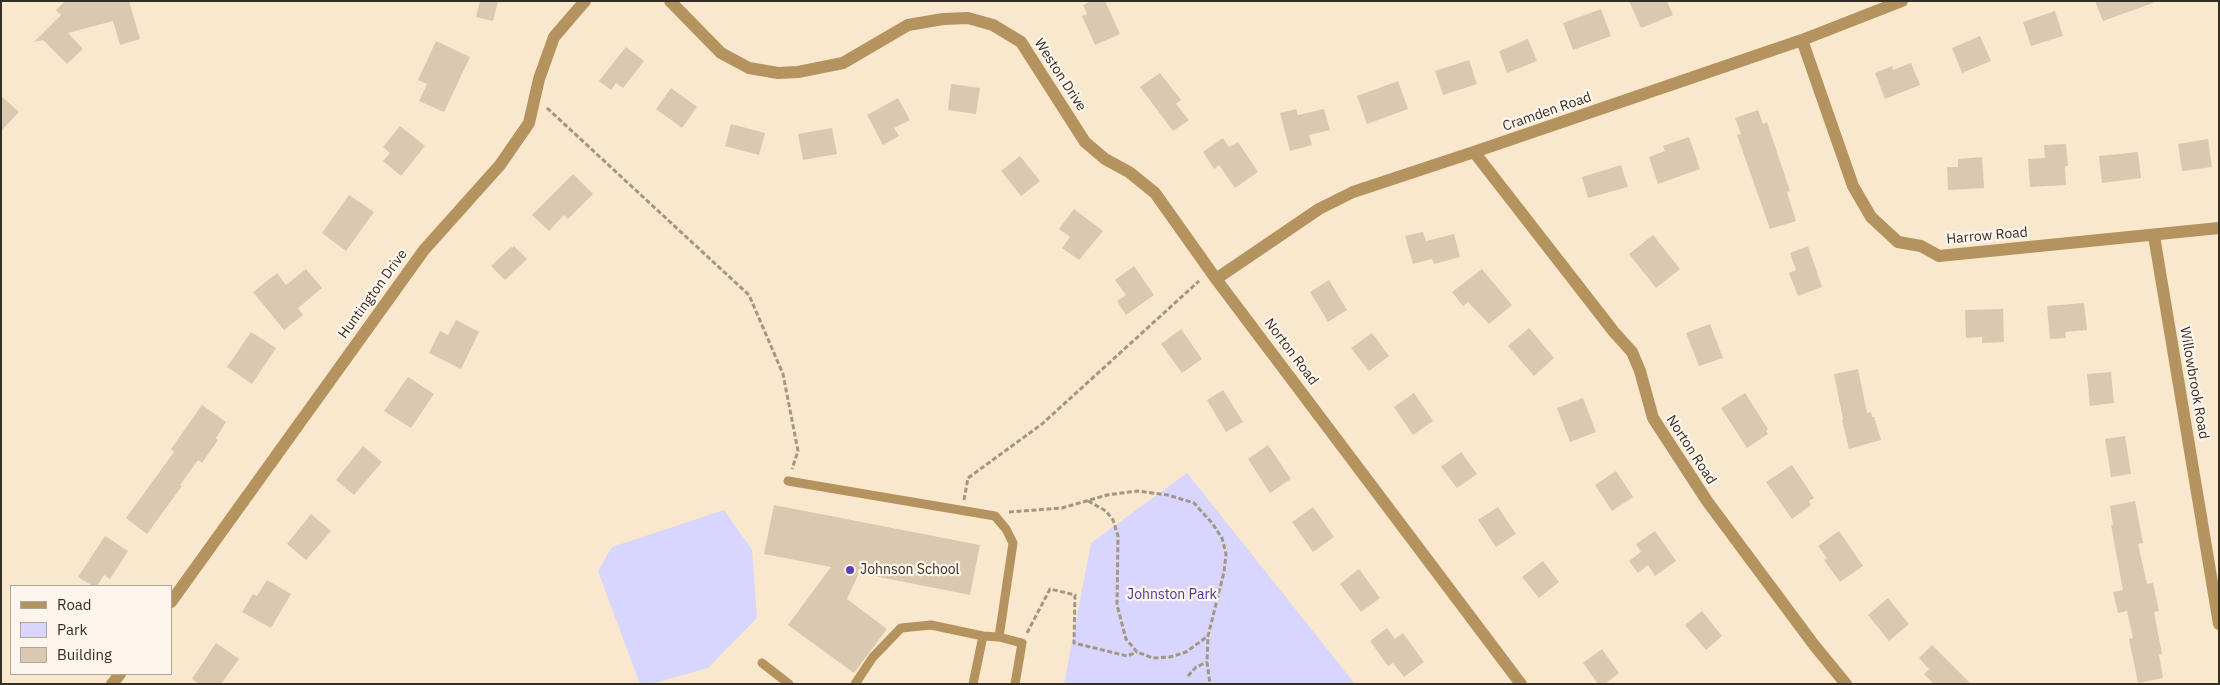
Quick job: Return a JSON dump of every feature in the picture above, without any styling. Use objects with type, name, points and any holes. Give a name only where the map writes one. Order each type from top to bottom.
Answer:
[{"type":"street","name":"Huntington Drive","points":[[172,601],[424,250],[500,165],[529,123],[539,79],[554,37],[584,1]]},
{"type":"street","name":"Weston Drive","points":[[670,1],[722,52],[749,68],[778,73],[798,72],[842,63],[908,25],[943,19],[968,18],[993,25],[1021,42],[1085,142],[1105,159],[1129,172],[1155,193],[1213,274]]},
{"type":"street","name":"Cramden Road","points":[[1213,274],[1319,209],[1352,192],[1802,40],[1898,2]]},
{"type":"street","name":"Harrow Road","points":[[1802,40],[1853,186],[1871,217],[1898,242],[1921,246],[1939,256],[2219,228]]},
{"type":"street","name":"Norton Road","points":[[1474,152],[1608,325],[1632,352],[1640,371],[1653,418],[1706,501],[1814,645],[1846,684]]},
{"type":"street","name":"Willowbrook Road","points":[[2154,236],[2219,624]]},
{"type":"street","name":"Norton Road","points":[[1213,274],[1521,684]]},
{"type":"lane","points":[[788,481],[995,516],[1006,529],[1013,542],[998,637]]},
{"type":"lane","points":[[855,684],[873,657],[901,628],[931,625],[1022,643],[1014,684]]},
{"type":"lane","points":[[973,684],[983,636]]},
{"type":"lane","points":[[762,663],[790,684]]},
{"type":"path","points":[[535,97],[749,295],[783,374],[798,451],[788,481]]},
{"type":"path","points":[[962,510],[968,478],[1042,424],[1213,274]]},
{"type":"path","points":[[995,516],[1003,513],[1062,508],[1107,495],[1137,491],[1168,495],[1194,503],[1212,522],[1222,538],[1226,554],[1224,572],[1208,636],[1207,662],[1210,684]]},
{"type":"path","points":[[1087,500],[1106,511],[1113,520],[1118,536],[1118,605],[1120,619],[1126,639],[1137,652],[1153,658],[1170,657],[1186,652],[1208,636]]},
{"type":"path","points":[[1022,643],[1050,589],[1075,595],[1074,643],[1127,656],[1137,652]]},
{"type":"path","points":[[1188,676],[1196,667],[1207,662]]},
{"type":"green space","name":"Johnston Park","points":[[1187,473],[1355,684],[1064,684],[1091,543]]},
{"type":"green space","points":[[724,510],[752,550],[757,618],[708,668],[651,684],[640,684],[598,571],[612,547]]},
{"type":"building","points":[[65,1],[129,1],[140,39],[120,45],[113,21],[68,33],[83,49],[67,64],[43,40],[34,42],[61,15],[56,10]]},
{"type":"building","points":[[480,1],[498,1],[493,21],[476,17]]},
{"type":"building","points":[[1091,1],[1105,1],[1120,34],[1095,45],[1082,16],[1087,14],[1083,5]]},
{"type":"building","points":[[1629,1],[1667,1],[1673,15],[1641,28]]},
{"type":"building","points":[[2095,1],[2152,1],[2153,3],[2103,21]]},
{"type":"building","points":[[1601,9],[1611,36],[1573,50],[1563,23]]},
{"type":"building","points":[[2055,11],[2063,36],[2031,46],[2023,22]]},
{"type":"building","points":[[1980,36],[1991,61],[1962,73],[1952,48]]},
{"type":"building","points":[[1528,39],[1537,61],[1507,73],[1499,51]]},
{"type":"building","points":[[436,41],[470,57],[444,112],[419,101],[427,84],[418,80]]},
{"type":"building","points":[[626,47],[644,61],[623,88],[616,83],[611,90],[599,81]]},
{"type":"building","points":[[1469,60],[1477,84],[1443,95],[1435,71]]},
{"type":"building","points":[[1911,63],[1920,85],[1885,99],[1875,73],[1892,66],[1893,70]]},
{"type":"building","points":[[1160,73],[1181,100],[1176,104],[1189,120],[1173,131],[1140,87]]},
{"type":"building","points":[[1398,81],[1408,109],[1367,124],[1357,96]]},
{"type":"building","points":[[951,84],[980,88],[976,114],[948,110]]},
{"type":"building","points":[[671,88],[697,107],[682,128],[656,109]]},
{"type":"building","points":[[1,96],[19,112],[1,131]]},
{"type":"building","points":[[898,98],[910,120],[894,128],[899,136],[883,145],[867,115]]},
{"type":"building","points":[[1296,109],[1298,115],[1324,109],[1330,130],[1309,135],[1312,145],[1290,151],[1280,113]]},
{"type":"building","points":[[1758,110],[1763,124],[1767,122],[1790,191],[1787,192],[1796,221],[1770,229],[1737,135],[1741,134],[1735,118]]},
{"type":"building","points":[[731,124],[765,133],[759,155],[725,146]]},
{"type":"building","points":[[400,126],[425,146],[401,176],[383,161],[390,153],[383,147]]},
{"type":"building","points":[[832,128],[837,154],[803,160],[798,134]]},
{"type":"building","points":[[1689,137],[1700,169],[1658,184],[1649,157],[1665,151],[1663,146]]},
{"type":"building","points":[[1223,138],[1229,147],[1238,142],[1258,172],[1235,188],[1219,165],[1214,169],[1203,152]]},
{"type":"building","points":[[2208,139],[2212,167],[2182,171],[2178,144]]},
{"type":"building","points":[[2066,144],[2068,166],[2065,166],[2066,185],[2030,187],[2028,159],[2045,158],[2044,145]]},
{"type":"building","points":[[2138,152],[2141,178],[2102,183],[2099,156]]},
{"type":"building","points":[[1020,156],[1040,181],[1021,196],[1001,171]]},
{"type":"building","points":[[1982,157],[1984,188],[1948,190],[1947,167],[1958,167],[1958,159]]},
{"type":"building","points":[[1621,165],[1628,187],[1588,198],[1582,177]]},
{"type":"building","points":[[573,174],[593,194],[568,219],[564,215],[549,231],[532,215]]},
{"type":"building","points":[[349,195],[374,212],[346,251],[322,233]]},
{"type":"building","points":[[1074,209],[1103,231],[1079,260],[1062,248],[1070,237],[1059,229]]},
{"type":"building","points":[[1423,232],[1426,241],[1454,234],[1460,257],[1434,264],[1432,259],[1413,264],[1405,236]]},
{"type":"building","points":[[1653,235],[1680,269],[1656,288],[1629,254]]},
{"type":"building","points":[[514,246],[527,259],[505,280],[491,266]]},
{"type":"building","points":[[1808,246],[1822,287],[1798,296],[1789,273],[1796,270],[1790,253]]},
{"type":"building","points":[[1134,266],[1154,295],[1126,315],[1117,301],[1126,295],[1115,280]]},
{"type":"building","points":[[306,269],[322,288],[298,308],[303,315],[284,330],[253,292],[277,273],[286,285]]},
{"type":"building","points":[[1482,269],[1512,305],[1489,324],[1468,302],[1463,306],[1452,292]]},
{"type":"building","points":[[1329,280],[1347,310],[1328,322],[1310,292]]},
{"type":"building","points":[[2084,303],[2087,330],[2065,332],[2066,338],[2050,339],[2047,306]]},
{"type":"building","points":[[2003,309],[2004,342],[1982,343],[1982,337],[1966,338],[1965,310]]},
{"type":"building","points":[[456,320],[479,332],[461,369],[429,353],[440,331],[448,335]]},
{"type":"building","points":[[1710,324],[1723,358],[1699,366],[1686,333]]},
{"type":"building","points":[[1529,328],[1554,358],[1534,376],[1508,346]]},
{"type":"building","points":[[1181,329],[1202,359],[1182,373],[1161,344]]},
{"type":"building","points":[[251,332],[276,348],[252,384],[227,367]]},
{"type":"building","points":[[1372,333],[1389,356],[1369,371],[1351,348]]},
{"type":"building","points":[[1858,369],[1867,413],[1871,412],[1872,417],[1874,417],[1881,440],[1849,449],[1834,374]]},
{"type":"building","points":[[2111,372],[2114,403],[2090,406],[2087,374]]},
{"type":"building","points":[[408,377],[434,394],[411,428],[384,411]]},
{"type":"building","points":[[1223,390],[1243,422],[1226,432],[1207,400]]},
{"type":"building","points":[[1414,393],[1433,421],[1413,435],[1394,407]]},
{"type":"building","points":[[1745,393],[1768,429],[1766,431],[1768,434],[1747,448],[1721,408]]},
{"type":"building","points":[[1583,398],[1596,432],[1570,442],[1557,408]]},
{"type":"building","points":[[202,405],[226,422],[216,438],[218,440],[202,463],[198,460],[180,485],[182,486],[147,534],[126,518],[174,452],[171,449]]},
{"type":"building","points":[[2125,436],[2131,474],[2111,477],[2105,439]]},
{"type":"building","points":[[1268,445],[1291,479],[1270,493],[1248,459]]},
{"type":"building","points":[[363,446],[382,462],[354,495],[336,480]]},
{"type":"building","points":[[1461,452],[1477,474],[1457,488],[1441,467]]},
{"type":"building","points":[[1792,465],[1814,498],[1809,501],[1811,505],[1792,519],[1766,482]]},
{"type":"building","points":[[1616,471],[1633,497],[1612,511],[1595,485]]},
{"type":"building","points":[[2135,501],[2143,543],[2138,544],[2147,584],[2153,583],[2159,611],[2154,612],[2162,654],[2159,655],[2163,678],[2138,683],[2129,639],[2133,638],[2127,611],[2118,613],[2113,592],[2123,590],[2111,525],[2113,525],[2110,506]]},
{"type":"building","points":[[774,505],[980,545],[970,595],[859,573],[847,599],[887,629],[854,673],[788,625],[831,567],[764,554]]},
{"type":"building","points":[[1313,507],[1334,537],[1313,552],[1292,522]]},
{"type":"building","points":[[1498,507],[1516,534],[1496,547],[1478,520]]},
{"type":"building","points":[[311,514],[331,531],[306,560],[287,544]]},
{"type":"building","points":[[1655,531],[1676,561],[1655,576],[1648,565],[1638,573],[1629,561],[1641,552],[1636,544]]},
{"type":"building","points":[[1839,531],[1863,566],[1840,582],[1824,560],[1827,558],[1818,546]]},
{"type":"building","points":[[105,536],[128,551],[110,579],[104,575],[98,585],[91,585],[78,577]]},
{"type":"building","points":[[1543,561],[1559,582],[1539,598],[1522,577]]},
{"type":"building","points":[[1359,569],[1380,598],[1361,612],[1340,584]]},
{"type":"building","points":[[267,580],[291,594],[271,628],[242,612],[253,594],[257,596]]},
{"type":"building","points":[[1888,598],[1909,624],[1889,641],[1868,615]]},
{"type":"building","points":[[1702,611],[1722,636],[1706,650],[1685,625]]},
{"type":"building","points":[[1387,628],[1395,639],[1403,633],[1424,662],[1404,677],[1393,663],[1388,666],[1370,641]]},
{"type":"building","points":[[216,643],[239,659],[221,684],[200,684],[192,679]]},
{"type":"building","points":[[1932,645],[1971,684],[1934,684],[1924,674],[1929,669],[1919,658]]},
{"type":"building","points":[[1602,649],[1619,673],[1605,684],[1598,684],[1583,663]]},
{"type":"place","name":"Johnson School","points":[[850,570]]}]
